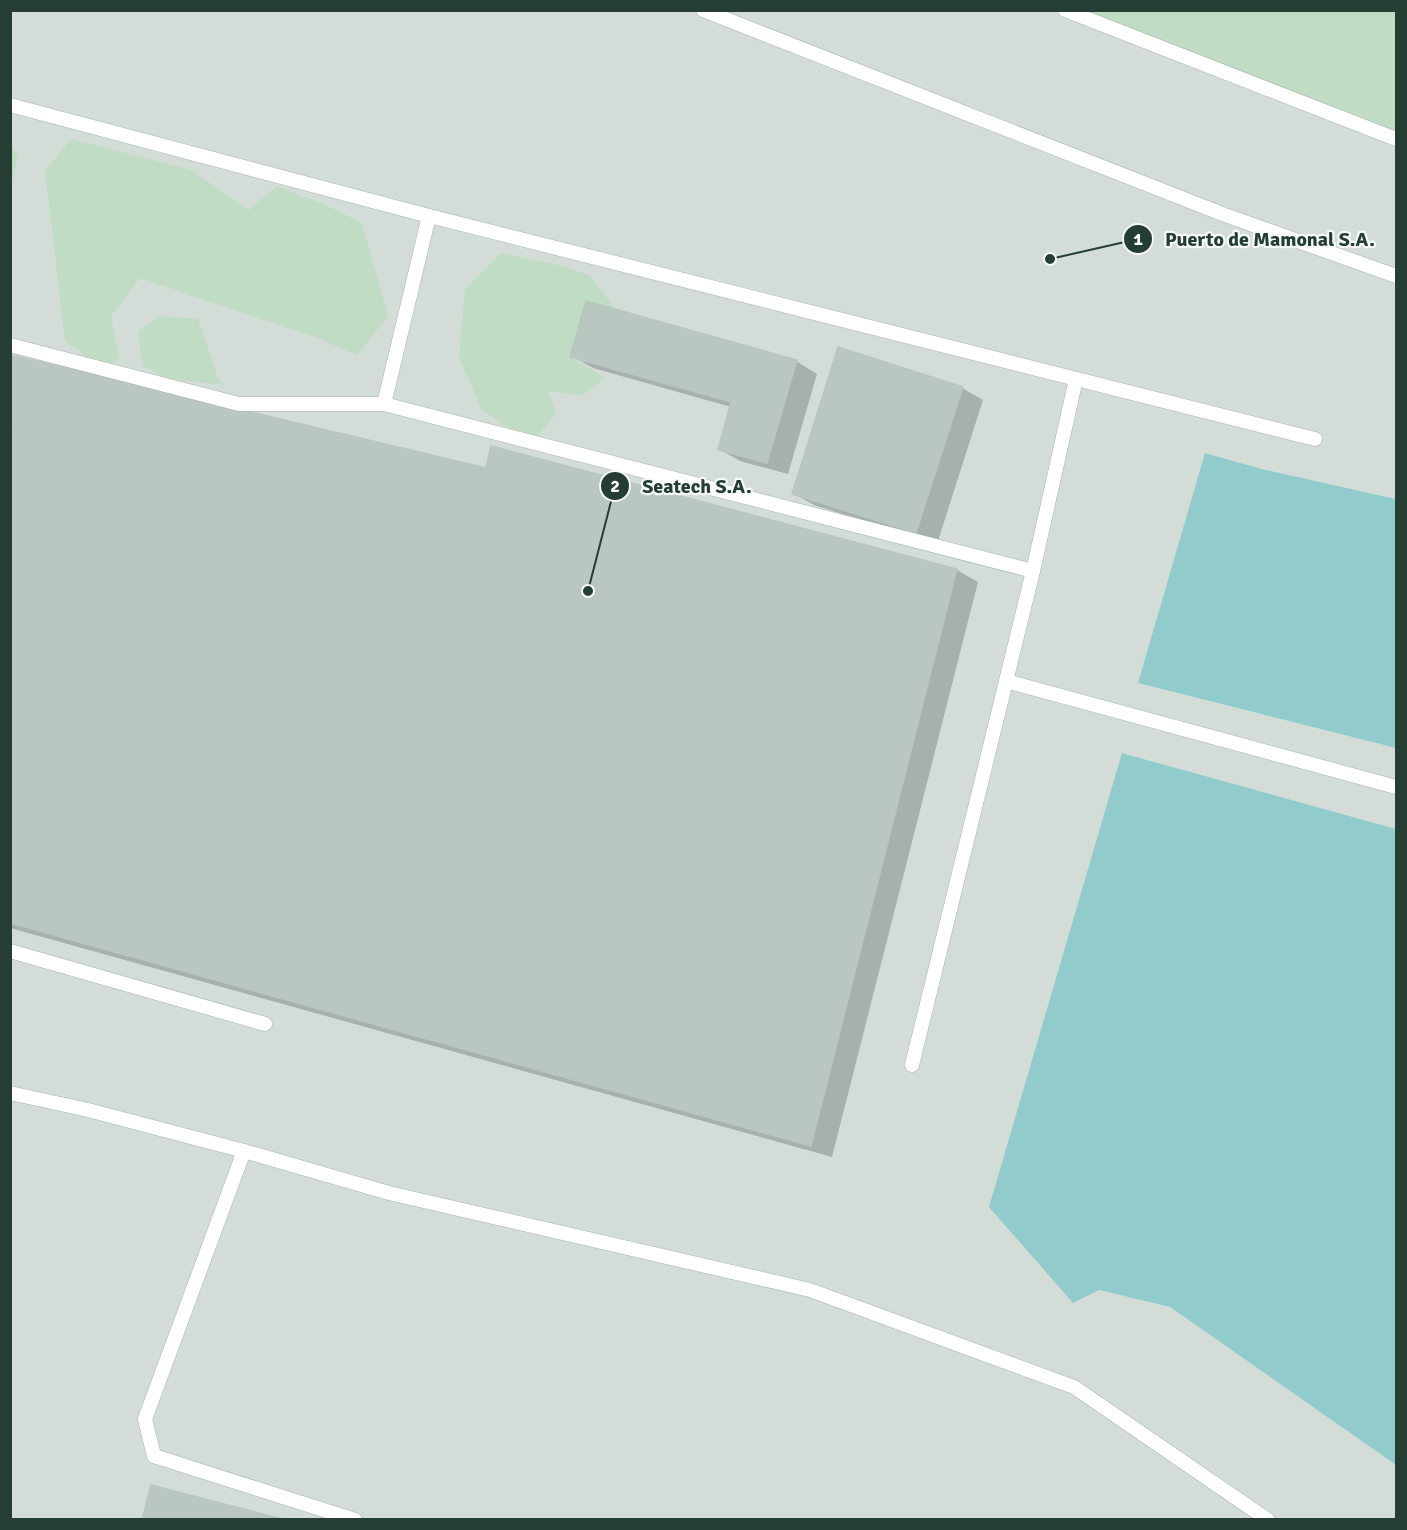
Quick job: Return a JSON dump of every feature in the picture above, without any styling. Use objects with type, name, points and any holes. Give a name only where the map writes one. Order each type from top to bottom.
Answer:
[{"type":"lane","points":[[703,10],[1225,216],[1396,276]]},
{"type":"lane","points":[[1065,10],[1396,139]]},
{"type":"lane","points":[[10,105],[429,216],[1315,440]]},
{"type":"lane","points":[[384,404],[429,216]]},
{"type":"lane","points":[[10,345],[239,404],[384,404],[1033,571]]},
{"type":"lane","points":[[912,1065],[1033,571],[1076,379]]},
{"type":"lane","points":[[1006,681],[1396,788]]},
{"type":"lane","points":[[10,951],[266,1024]]},
{"type":"lane","points":[[10,1093],[88,1110],[244,1151],[389,1193],[810,1290],[1074,1387],[1268,1520]]},
{"type":"lane","points":[[244,1151],[145,1419],[154,1456],[355,1520]]},
{"type":"shaded area","points":[[10,11],[1396,11],[1396,499],[1262,469],[1206,453],[1138,683],[1396,748],[1396,829],[1122,753],[1099,1290],[1170,1307],[1396,1465],[1396,1519],[11,1519]]},
{"type":"green space","points":[[1078,11],[1396,11],[1396,132]]},
{"type":"green space","points":[[71,139],[191,170],[249,210],[277,186],[330,207],[362,223],[388,316],[357,355],[310,335],[140,278],[111,316],[119,359],[101,368],[65,340],[45,171]]},
{"type":"green space","points":[[11,146],[18,156],[11,184]]},
{"type":"green space","points":[[501,253],[563,266],[591,276],[615,309],[586,301],[571,357],[605,378],[582,395],[548,391],[556,413],[532,443],[482,410],[459,358],[465,289]]},
{"type":"green space","points":[[159,316],[198,319],[218,378],[225,385],[168,379],[143,366],[138,332]]},
{"type":"water","points":[[1205,453],[1262,469],[1396,499],[1396,748],[1138,683]]},
{"type":"water","points":[[1122,753],[1396,829],[1396,1465],[1170,1307],[1099,1290],[1073,1303],[989,1207]]},
{"type":"building","points":[[586,301],[797,360],[767,463],[718,450],[731,402],[570,357]]},
{"type":"building","points":[[838,347],[963,387],[916,533],[792,494]]},
{"type":"building","points":[[10,355],[33,360],[10,446]]},
{"type":"building","points":[[33,360],[486,468],[491,446],[957,569],[811,1146],[10,923],[10,447]]},
{"type":"building","points":[[151,1485],[286,1520],[142,1520]]},
{"type":"place","name":"Puerto de Mamonal S.A.","points":[[1050,259]]},
{"type":"place","name":"Seatech S.A.","points":[[588,591]]}]
